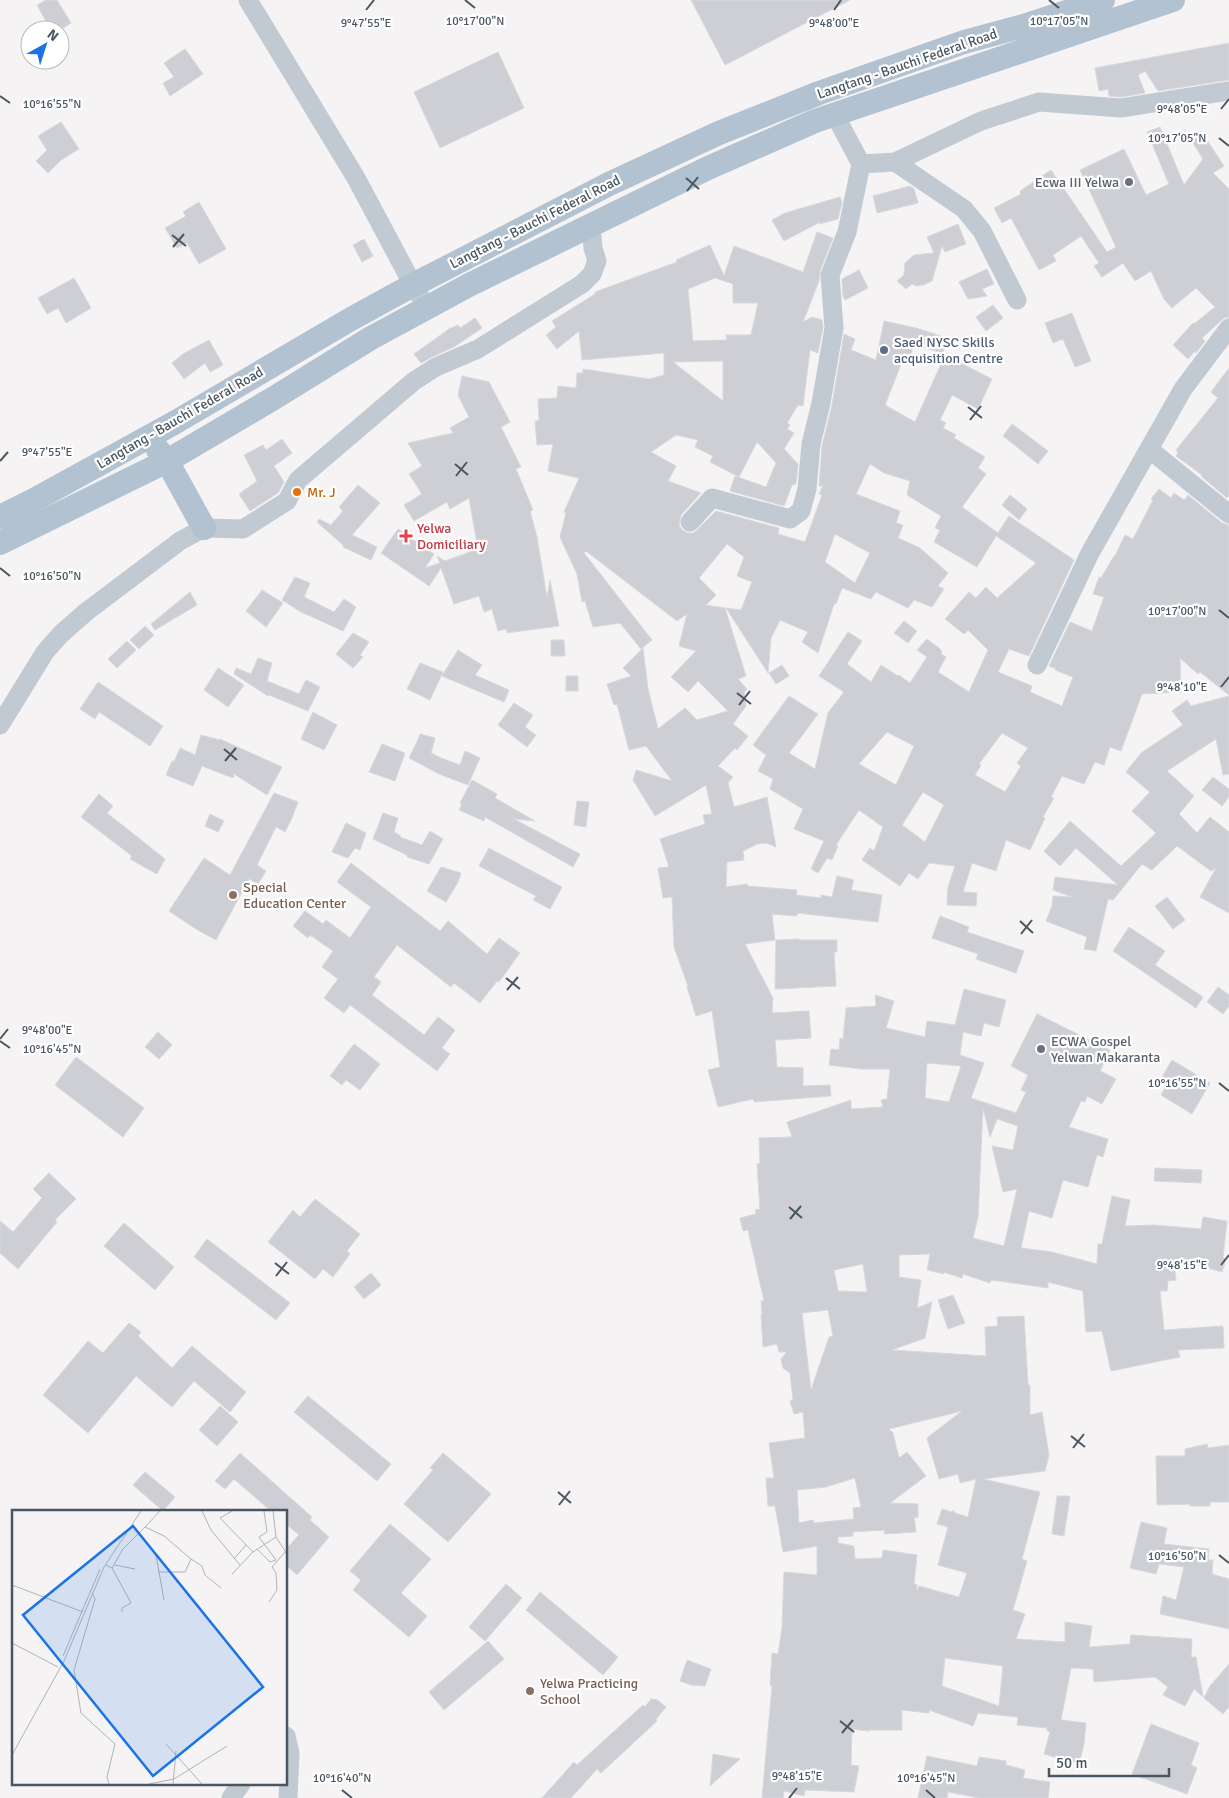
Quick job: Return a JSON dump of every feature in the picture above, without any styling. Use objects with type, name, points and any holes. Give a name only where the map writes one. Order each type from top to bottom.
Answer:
[{"type":"main road","name":"Langtang - Bauchi Federal Road","points":[[0,517],[148,437],[413,285],[609,184],[719,133],[819,93],[964,42],[1027,25],[1103,0]]},
{"type":"main road","points":[[0,543],[167,461],[371,338],[469,285],[708,168],[815,120],[835,115],[923,83],[1173,0]]},
{"type":"main road","points":[[148,437],[167,461],[204,528]]},
{"type":"street","points":[[248,0],[356,178],[427,308]]},
{"type":"street","points":[[861,164],[895,162],[981,121],[1039,102],[1121,108],[1229,91]]},
{"type":"street","points":[[690,522],[712,498],[790,519],[801,511],[807,489],[811,444],[821,403],[834,328],[830,275],[847,232],[861,164],[835,115]]},
{"type":"street","points":[[895,162],[964,209],[982,231],[1017,300]]},
{"type":"street","points":[[0,726],[45,652],[61,634],[86,612],[128,580],[180,541],[204,528],[243,529],[287,501],[298,480],[414,381],[436,368],[478,349],[582,284],[592,274],[597,262],[591,225]]},
{"type":"street","points":[[1037,665],[1090,553],[1149,449],[1184,389],[1229,328]]},
{"type":"street","points":[[1149,449],[1229,514]]},
{"type":"street","points":[[288,1748],[288,1798]]},
{"type":"street","points":[[230,1798],[239,1786]]},
{"type":"building","points":[[46,0],[57,0],[69,20],[45,20],[37,5]]},
{"type":"building","points":[[691,0],[850,0],[725,65]]},
{"type":"building","points":[[1229,43],[1229,80],[1158,91],[1145,71],[1138,75],[1145,93],[1121,97],[1109,96],[1108,89],[1099,91],[1095,68]]},
{"type":"building","points":[[185,49],[203,74],[170,96],[163,83],[174,77],[164,63]]},
{"type":"building","points":[[498,52],[524,108],[440,148],[414,92]]},
{"type":"building","points":[[61,122],[79,149],[61,160],[48,173],[36,161],[47,150],[38,136]]},
{"type":"building","points":[[1160,127],[1184,185],[1203,159],[1190,138],[1201,131],[1224,166],[1213,173],[1229,189],[1229,317],[1224,318],[1202,338],[1205,341],[1196,353],[1195,351],[1188,359],[1173,345],[1193,323],[1215,307],[1196,288],[1172,308],[1164,299],[1151,271],[1135,281],[1123,263],[1102,277],[1094,266],[1099,263],[1081,236],[1053,255],[1056,261],[1039,270],[1011,218],[1002,223],[994,208],[1021,194],[1020,191],[1051,170],[1107,252],[1116,247],[1080,170],[1124,149],[1146,195],[1169,184],[1147,132]]},
{"type":"building","points":[[910,186],[914,189],[918,203],[877,213],[873,196]]},
{"type":"building","points":[[840,197],[842,202],[838,219],[819,224],[820,222],[784,241],[772,220],[785,213]]},
{"type":"building","points":[[199,202],[226,249],[199,264],[187,243],[177,248],[165,228],[186,216],[183,212]]},
{"type":"building","points":[[958,224],[966,244],[945,252],[942,246],[932,281],[917,286],[912,284],[906,289],[897,281],[904,275],[905,263],[914,255],[934,253],[927,237]]},
{"type":"building","points":[[817,232],[833,238],[803,322],[812,317],[822,320],[823,327],[818,353],[810,350],[803,406],[798,405],[787,423],[790,425],[787,429],[794,433],[784,449],[798,464],[796,484],[792,485],[784,506],[730,491],[735,476],[766,487],[776,463],[757,442],[739,477],[710,462],[713,456],[695,447],[698,440],[676,435],[651,452],[676,466],[668,481],[701,493],[681,515],[679,525],[682,530],[694,533],[716,511],[779,528],[778,534],[805,542],[822,495],[819,494],[823,486],[819,486],[822,446],[832,405],[844,334],[855,339],[851,350],[876,360],[884,321],[916,328],[947,338],[943,353],[913,345],[911,355],[905,354],[885,405],[915,422],[945,355],[992,379],[978,409],[952,395],[940,420],[946,423],[943,428],[956,435],[954,438],[985,457],[978,468],[986,474],[962,507],[998,533],[1009,516],[1074,560],[1029,656],[1009,649],[998,672],[1032,686],[1030,692],[1062,706],[1073,677],[1049,666],[1070,622],[1092,631],[1104,597],[1093,594],[1099,577],[1101,578],[1115,556],[1125,535],[1133,539],[1153,500],[1151,499],[1159,489],[1171,498],[1174,493],[1184,500],[1188,495],[1222,523],[1229,525],[1229,695],[1200,672],[1198,674],[1180,658],[1181,692],[1142,694],[1121,751],[1110,747],[1104,765],[1095,762],[1084,784],[1062,776],[1051,797],[1054,798],[1043,817],[1045,818],[1030,850],[1006,840],[996,871],[972,863],[963,892],[977,893],[976,906],[947,905],[948,887],[955,866],[929,863],[918,879],[909,873],[900,886],[862,860],[870,848],[874,851],[883,827],[859,810],[836,845],[838,846],[832,860],[827,858],[818,873],[811,869],[824,841],[794,829],[803,809],[770,789],[773,779],[758,771],[766,755],[753,745],[789,696],[818,714],[789,753],[815,769],[828,713],[844,692],[819,676],[848,632],[862,641],[847,664],[871,682],[881,665],[910,683],[927,657],[917,650],[927,639],[939,648],[942,651],[941,654],[946,657],[938,672],[969,692],[988,650],[968,630],[964,634],[945,619],[969,592],[976,598],[986,587],[997,598],[1036,563],[996,536],[977,567],[934,542],[940,530],[935,528],[941,516],[907,495],[910,481],[884,473],[870,464],[856,494],[900,511],[896,523],[903,525],[898,538],[920,548],[948,573],[938,586],[944,589],[932,607],[914,600],[908,608],[876,592],[871,599],[842,588],[836,604],[834,604],[818,653],[802,642],[808,632],[780,620],[771,638],[768,673],[726,608],[741,610],[752,582],[737,576],[744,557],[727,544],[699,578],[716,595],[706,605],[725,608],[746,676],[738,679],[747,689],[744,692],[746,706],[733,724],[748,736],[737,750],[735,748],[718,766],[733,777],[728,783],[734,807],[767,797],[776,847],[766,843],[757,844],[743,851],[744,860],[727,862],[726,887],[747,884],[748,886],[797,890],[796,895],[821,898],[821,895],[832,897],[837,876],[854,880],[851,890],[882,895],[878,922],[797,913],[797,916],[772,914],[775,940],[745,944],[773,998],[772,1013],[809,1011],[811,1038],[775,1040],[777,1067],[803,1068],[803,1086],[830,1085],[831,1096],[754,1102],[753,1099],[718,1107],[708,1070],[720,1067],[712,1011],[696,1016],[674,947],[672,897],[663,898],[658,868],[669,867],[660,839],[705,824],[703,815],[712,814],[706,785],[655,816],[633,780],[636,770],[672,781],[646,746],[629,750],[617,704],[614,705],[607,684],[631,676],[623,668],[643,648],[648,689],[658,729],[685,708],[697,720],[728,711],[698,681],[688,692],[671,677],[696,651],[679,646],[687,614],[677,621],[586,551],[584,553],[652,640],[641,649],[620,623],[593,627],[585,601],[582,602],[577,574],[560,537],[566,513],[564,512],[579,478],[548,471],[553,444],[537,445],[535,421],[539,421],[538,399],[557,398],[558,386],[576,388],[577,373],[583,373],[583,369],[649,379],[664,375],[664,353],[582,360],[579,331],[557,349],[546,335],[556,327],[552,321],[595,294],[595,292],[677,262],[676,260],[710,245],[724,276],[734,246],[803,272]],"holes":[[[715,278],[733,284],[733,303],[758,303],[751,335],[726,335],[727,340],[693,341],[688,289]],[[723,361],[723,401],[673,362]],[[835,534],[870,553],[855,583],[825,562]],[[887,732],[914,746],[896,785],[859,764]],[[1002,733],[1028,748],[1017,763],[1021,766],[1005,792],[975,775],[981,765],[979,764]],[[923,792],[944,805],[925,842],[902,825]]]},
{"type":"building","points":[[364,239],[373,256],[362,262],[353,245]]},
{"type":"building","points":[[987,269],[994,284],[982,289],[987,296],[968,299],[959,282]]},
{"type":"building","points":[[859,270],[868,288],[845,300],[842,279]]},
{"type":"building","points":[[74,278],[91,308],[66,323],[58,308],[47,314],[38,298]]},
{"type":"building","points":[[993,305],[1003,318],[986,331],[976,317]]},
{"type":"building","points":[[1072,313],[1091,361],[1075,367],[1063,339],[1053,343],[1045,323]]},
{"type":"building","points":[[475,318],[482,328],[454,347],[421,363],[414,354],[449,329],[458,325],[460,328]]},
{"type":"building","points":[[209,340],[223,365],[210,372],[205,363],[184,379],[172,363],[183,354]]},
{"type":"building","points":[[1229,368],[1229,495],[1227,498],[1202,475],[1176,456],[1178,453],[1176,450],[1218,398],[1211,392]]},
{"type":"building","points":[[462,376],[489,382],[510,422],[501,427],[521,467],[516,469],[533,510],[530,511],[537,537],[547,598],[550,580],[559,626],[507,633],[506,629],[498,631],[492,609],[484,612],[479,596],[454,604],[441,568],[429,586],[381,553],[398,529],[434,554],[425,568],[440,563],[437,556],[445,561],[478,549],[469,498],[450,509],[447,502],[414,521],[404,505],[422,494],[409,474],[422,466],[408,443],[453,433],[450,428],[469,417],[458,395]]},
{"type":"building","points":[[1012,424],[1048,451],[1038,464],[1003,436]]},
{"type":"building","points":[[282,439],[292,453],[274,466],[284,482],[278,493],[250,511],[239,494],[257,481],[244,455],[263,445],[266,450]]},
{"type":"building","points":[[358,485],[380,503],[352,535],[377,547],[371,560],[343,547],[317,522],[319,519],[331,525],[343,511],[339,507]]},
{"type":"building","points":[[1010,495],[1027,509],[1019,520],[1002,505]]},
{"type":"building","points":[[295,577],[310,583],[304,597],[334,612],[344,599],[356,607],[343,631],[301,612],[282,600]]},
{"type":"building","points":[[262,590],[283,603],[266,627],[246,611]]},
{"type":"building","points":[[190,592],[197,605],[155,630],[151,624]]},
{"type":"building","points":[[904,621],[917,631],[908,643],[894,633]]},
{"type":"building","points":[[145,626],[154,635],[139,649],[130,640]]},
{"type":"building","points":[[353,633],[369,642],[360,655],[363,657],[353,668],[336,654]]},
{"type":"building","points":[[551,640],[564,640],[565,656],[551,656]]},
{"type":"building","points":[[127,641],[136,650],[117,668],[108,659]]},
{"type":"building","points":[[458,650],[482,665],[475,675],[509,690],[504,702],[442,676]]},
{"type":"building","points":[[258,658],[272,663],[267,681],[299,694],[306,680],[320,687],[308,711],[268,696],[234,674],[236,668],[251,674]]},
{"type":"building","points":[[420,663],[443,672],[430,700],[407,689]]},
{"type":"building","points":[[782,665],[789,676],[776,684],[769,673]]},
{"type":"building","points":[[218,668],[244,685],[228,707],[204,690]]},
{"type":"building","points":[[566,676],[578,676],[578,691],[566,691]]},
{"type":"building","points":[[98,682],[163,726],[150,746],[99,712],[95,719],[80,709]]},
{"type":"building","points":[[1229,696],[1229,774],[1223,775],[1216,739],[1167,771],[1194,796],[1179,814],[1197,833],[1210,817],[1229,832],[1229,913],[1200,897],[1216,868],[1211,871],[1177,846],[1152,870],[1142,864],[1113,900],[1108,899],[1096,951],[1084,949],[1087,937],[1046,921],[1052,906],[1053,896],[1072,897],[1053,890],[1055,877],[1118,885],[1076,848],[1060,866],[1044,851],[1070,821],[1121,866],[1156,833],[1132,811],[1150,792],[1126,772],[1141,753],[1183,725],[1172,711],[1187,700],[1191,706]]},
{"type":"building","points":[[514,703],[533,715],[525,727],[536,735],[527,747],[498,725]]},
{"type":"building","points":[[313,712],[337,725],[324,750],[301,739]]},
{"type":"building","points":[[420,734],[435,738],[431,753],[441,758],[460,765],[465,751],[480,758],[468,785],[439,774],[409,758]]},
{"type":"building","points":[[201,735],[220,739],[282,767],[267,795],[234,774],[233,778],[202,766],[193,786],[166,775],[180,748],[195,755]]},
{"type":"building","points":[[382,744],[405,753],[395,781],[369,772]]},
{"type":"building","points":[[1213,777],[1229,789],[1229,797],[1222,806],[1202,790]]},
{"type":"building","points":[[472,780],[497,794],[495,798],[535,821],[514,819],[580,854],[573,867],[485,817],[484,821],[459,810],[462,804],[460,803]]},
{"type":"building","points":[[274,793],[298,802],[292,818],[285,832],[276,827],[257,865],[266,871],[258,884],[249,879],[216,940],[169,911],[204,858],[230,875]]},
{"type":"building","points":[[99,794],[113,806],[107,813],[165,859],[157,874],[130,859],[132,856],[81,817]]},
{"type":"building","points":[[577,801],[589,802],[586,827],[574,825]]},
{"type":"building","points":[[383,813],[398,818],[394,832],[400,837],[422,845],[430,831],[443,839],[429,864],[407,857],[407,855],[373,839]]},
{"type":"building","points":[[210,814],[224,821],[218,832],[205,826]]},
{"type":"building","points":[[346,823],[366,833],[360,850],[355,848],[348,858],[332,852]]},
{"type":"building","points":[[489,848],[562,887],[550,909],[533,900],[536,896],[479,866]]},
{"type":"building","points":[[351,863],[440,931],[448,921],[487,954],[499,938],[520,953],[499,982],[497,981],[480,1003],[454,983],[451,987],[397,945],[374,977],[381,982],[372,995],[424,1035],[438,1017],[455,1030],[442,1048],[450,1054],[437,1071],[350,1005],[344,1013],[324,998],[338,979],[322,967],[333,951],[310,935],[308,938],[293,926],[305,911],[323,924],[326,920],[350,938],[371,907],[337,882]]},
{"type":"building","points":[[441,867],[461,873],[446,902],[427,891]]},
{"type":"building","points":[[1167,897],[1185,920],[1173,929],[1155,906]]},
{"type":"building","points":[[940,916],[969,927],[967,932],[1024,951],[1016,973],[976,959],[978,954],[932,938]]},
{"type":"building","points":[[1129,927],[1165,951],[1155,965],[1203,997],[1196,1008],[1113,951]]},
{"type":"building","points":[[776,940],[837,940],[837,952],[834,952],[836,986],[775,989]]},
{"type":"building","points":[[1218,987],[1229,995],[1229,1006],[1223,1014],[1207,1002]]},
{"type":"building","points":[[964,989],[1006,1000],[999,1027],[984,1023],[981,1036],[963,1032],[960,1055],[984,1063],[971,1098],[1016,1113],[1026,1092],[1021,1090],[1028,1075],[1011,1066],[1037,1014],[1110,1050],[1100,1071],[1116,1079],[1102,1104],[1087,1096],[1085,1102],[1081,1101],[1069,1127],[1108,1139],[1103,1157],[1097,1155],[1088,1187],[1063,1180],[1052,1218],[1029,1211],[1021,1248],[1052,1252],[1097,1264],[1098,1244],[1102,1244],[1112,1196],[1130,1200],[1125,1226],[1154,1225],[1201,1229],[1203,1217],[1227,1221],[1223,1258],[1226,1259],[1222,1272],[1178,1260],[1178,1264],[1174,1264],[1176,1280],[1168,1281],[1167,1291],[1160,1291],[1164,1330],[1223,1326],[1224,1348],[1178,1350],[1180,1357],[1111,1371],[1102,1331],[1086,1332],[1083,1291],[1048,1282],[1048,1288],[991,1280],[990,1283],[963,1274],[962,1278],[943,1272],[944,1274],[927,1270],[930,1254],[899,1255],[899,1277],[921,1280],[917,1308],[932,1302],[925,1338],[892,1350],[986,1356],[985,1327],[998,1326],[997,1317],[1024,1316],[1028,1385],[1030,1385],[1030,1415],[1042,1412],[1049,1455],[1045,1471],[983,1479],[1040,1492],[1022,1559],[1027,1561],[1013,1610],[1025,1614],[1016,1639],[1065,1642],[1065,1622],[1092,1626],[1089,1647],[1130,1644],[1131,1635],[1192,1639],[1191,1657],[1196,1657],[1203,1697],[1194,1689],[1185,1706],[1163,1695],[1168,1687],[1155,1677],[1094,1682],[1093,1669],[1071,1668],[1061,1720],[1086,1723],[1084,1744],[1079,1764],[1044,1754],[1050,1732],[1047,1731],[1047,1728],[1017,1725],[1018,1717],[978,1713],[973,1726],[929,1710],[929,1713],[902,1710],[902,1730],[869,1731],[852,1729],[851,1765],[859,1766],[854,1792],[805,1790],[804,1796],[784,1791],[783,1798],[762,1798],[772,1686],[770,1685],[772,1653],[778,1654],[782,1628],[784,1572],[817,1575],[817,1546],[783,1552],[775,1506],[768,1506],[766,1478],[774,1478],[769,1443],[805,1438],[803,1412],[794,1414],[790,1401],[793,1400],[790,1373],[783,1368],[781,1359],[787,1352],[779,1352],[777,1344],[763,1347],[761,1301],[764,1301],[748,1230],[743,1231],[740,1218],[756,1214],[755,1210],[760,1209],[757,1164],[760,1163],[759,1138],[792,1137],[787,1122],[851,1100],[851,1109],[883,1107],[881,1100],[887,1099],[890,1069],[861,1069],[829,1065],[831,1049],[839,1050],[840,1038],[843,1039],[846,1008],[876,1006],[875,995],[894,1001],[886,1028],[925,1037],[927,1021],[955,1025]],"holes":[[[927,1063],[961,1066],[949,1102],[925,1098]],[[983,1108],[990,1137],[997,1119],[1018,1126],[1013,1150],[992,1146],[1003,1192],[1017,1189],[1004,1246],[973,1238],[978,1217]],[[863,1264],[867,1292],[838,1291],[834,1270]],[[828,1310],[833,1336],[829,1337],[811,1390],[802,1313]],[[962,1411],[927,1438],[939,1479],[958,1474],[960,1483],[976,1479],[968,1517],[955,1513],[953,1510],[952,1512],[942,1509],[937,1524],[948,1527],[938,1565],[967,1573],[959,1597],[919,1586],[917,1591],[917,1585],[914,1584],[917,1555],[883,1550],[882,1558],[855,1559],[854,1546],[838,1543],[838,1537],[853,1536],[853,1532],[885,1530],[884,1534],[916,1532],[914,1517],[918,1518],[918,1504],[890,1503],[926,1476],[907,1452],[899,1458],[893,1433],[889,1429]],[[855,1478],[861,1507],[853,1508],[854,1519],[814,1523],[813,1520],[799,1523],[797,1490],[826,1487]],[[945,1658],[1003,1666],[999,1706],[942,1686]]]},
{"type":"building","points":[[158,1032],[172,1045],[159,1059],[145,1047]]},
{"type":"building","points":[[354,1044],[380,1064],[360,1090],[346,1080],[342,1085],[330,1076]]},
{"type":"building","points":[[76,1057],[144,1108],[123,1137],[55,1085]]},
{"type":"building","points":[[1172,1060],[1210,1083],[1192,1114],[1161,1095],[1169,1081],[1162,1077]]},
{"type":"building","points":[[1155,1168],[1202,1170],[1201,1183],[1154,1181]]},
{"type":"building","points":[[49,1173],[76,1199],[55,1220],[57,1222],[18,1269],[0,1253],[0,1221],[13,1232],[42,1198],[33,1189]]},
{"type":"building","points":[[315,1199],[360,1234],[347,1251],[350,1254],[333,1277],[323,1269],[315,1279],[268,1242],[293,1210],[300,1217]]},
{"type":"building","points":[[124,1223],[174,1267],[155,1290],[104,1246]]},
{"type":"building","points":[[207,1239],[290,1303],[276,1320],[194,1257]]},
{"type":"building","points":[[371,1273],[381,1285],[364,1299],[354,1287]]},
{"type":"building","points":[[953,1295],[965,1323],[948,1329],[938,1300]]},
{"type":"building","points":[[129,1323],[141,1332],[138,1336],[172,1368],[192,1346],[246,1392],[230,1412],[194,1381],[172,1407],[136,1376],[88,1433],[43,1395],[88,1341],[103,1353]]},
{"type":"building","points":[[308,1396],[391,1464],[377,1481],[294,1412]]},
{"type":"building","points":[[220,1406],[238,1422],[217,1446],[199,1430]]},
{"type":"building","points":[[1207,1444],[1208,1448],[1229,1445],[1229,1502],[1210,1502],[1210,1506],[1190,1506],[1190,1504],[1157,1505],[1156,1456],[1185,1456],[1185,1449]]},
{"type":"building","points":[[240,1453],[312,1517],[310,1520],[329,1537],[297,1575],[288,1567],[288,1547],[299,1535],[288,1526],[288,1510],[270,1510],[234,1479],[225,1489],[215,1481]]},
{"type":"building","points":[[443,1453],[491,1494],[448,1542],[404,1504],[433,1470],[430,1468]]},
{"type":"building","points":[[145,1472],[175,1497],[162,1510],[133,1485]]},
{"type":"building","points":[[1057,1496],[1070,1496],[1064,1536],[1052,1534]]},
{"type":"building","points":[[1141,1522],[1167,1528],[1164,1544],[1209,1549],[1208,1560],[1213,1560],[1212,1574],[1229,1579],[1229,1629],[1160,1614],[1163,1596],[1176,1600],[1184,1567],[1159,1564],[1156,1574],[1130,1568]]},
{"type":"building","points":[[390,1524],[431,1559],[401,1593],[427,1616],[409,1637],[353,1590],[361,1580],[350,1571]]},
{"type":"building","points":[[506,1584],[522,1598],[485,1641],[469,1627]]},
{"type":"building","points":[[540,1592],[618,1657],[603,1675],[526,1610]]},
{"type":"building","points":[[488,1641],[504,1659],[444,1710],[429,1692]]},
{"type":"building","points":[[687,1660],[711,1669],[705,1686],[691,1685],[680,1681]]},
{"type":"building","points":[[1229,1664],[1229,1707],[1223,1714],[1204,1698],[1210,1686]]},
{"type":"building","points":[[651,1699],[658,1700],[666,1707],[656,1719],[657,1721],[601,1773],[597,1769],[571,1798],[542,1798],[574,1762],[577,1765],[643,1705],[645,1707]]},
{"type":"building","points":[[1151,1724],[1199,1743],[1191,1765],[1197,1768],[1187,1794],[1132,1774]]},
{"type":"building","points":[[713,1754],[740,1759],[710,1786]]},
{"type":"building","points":[[927,1756],[977,1766],[979,1757],[1006,1761],[1006,1765],[1025,1770],[1023,1778],[1050,1782],[1048,1798],[979,1798],[948,1792],[947,1798],[918,1798]]},
{"type":"place","name":"Ecwa III Yelwa","points":[[1129,182]]},
{"type":"place","name":"Saed NYSC Skills acquisition Centre","points":[[884,350]]},
{"type":"place","name":"Mr. J","points":[[297,492]]},
{"type":"place","name":"Yelwa Domiciliary","points":[[406,536]]},
{"type":"place","name":"Special Education Center","points":[[233,895]]},
{"type":"place","name":"ECWA Gospel Yelwan Makaranta","points":[[1041,1049]]},
{"type":"place","name":"Yelwa Practicing School","points":[[530,1691]]}]
